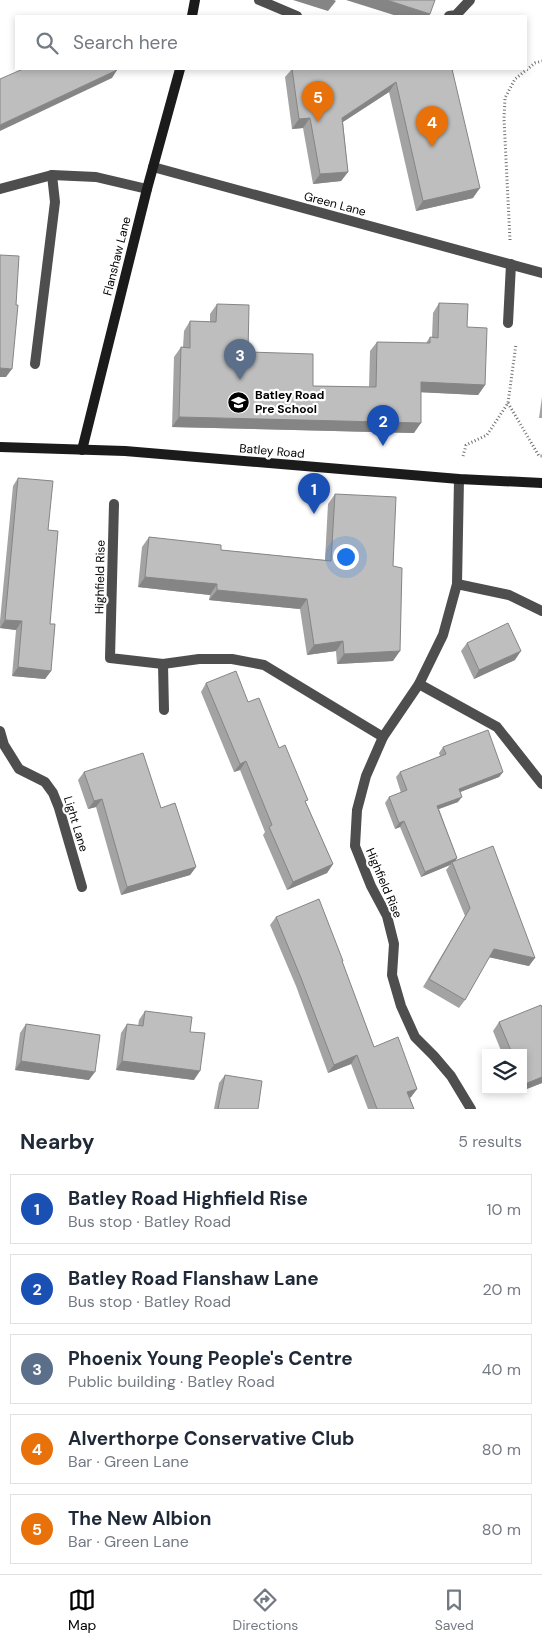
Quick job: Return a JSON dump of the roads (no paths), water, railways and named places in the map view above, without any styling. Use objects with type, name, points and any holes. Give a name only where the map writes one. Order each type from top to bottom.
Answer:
[{"type":"street","points":[[192,15],[195,0]]},
{"type":"street","points":[[259,0],[295,15]]},
{"type":"street","points":[[456,15],[470,0]]},
{"type":"street","name":"Flanshaw Lane","points":[[82,450],[147,189],[180,70]]},
{"type":"street","name":"Green Lane","points":[[153,168],[542,273]]},
{"type":"street","points":[[35,364],[56,202],[52,174]]},
{"type":"street","points":[[0,188],[52,174],[96,177],[147,189]]},
{"type":"street","points":[[508,323],[511,264]]},
{"type":"street","name":"Batley Road","points":[[0,447],[125,451],[459,479],[542,484]]},
{"type":"street","name":"Highfield Rise","points":[[459,479],[457,584],[443,635],[419,684],[383,737],[366,776],[357,810],[355,846],[371,886],[387,916],[394,944],[392,975],[401,1006],[415,1037],[451,1076],[471,1109]]},
{"type":"street","name":"Highfield Rise","points":[[114,504],[110,658],[163,664],[199,659],[232,659],[264,665],[383,737]]},
{"type":"street","points":[[457,584],[509,594],[542,611]]},
{"type":"street","points":[[163,664],[164,710]]},
{"type":"street","points":[[419,684],[497,727],[542,784]]},
{"type":"street","name":"Light Lane","points":[[0,731],[4,745],[19,769],[45,782],[53,793],[82,887]]},
{"type":"place","name":"The New Albion","points":[[318,122]]},
{"type":"place","name":"Alverthorpe Conservative Club","points":[[432,147]]},
{"type":"place","name":"Phoenix Young People's Centre","points":[[240,380]]},
{"type":"place","name":"Batley Road Pre School","points":[[239,402]]},
{"type":"place","name":"Batley Road Flanshaw Lane","points":[[383,446]]},
{"type":"place","name":"Batley Road Highfield Rise","points":[[314,514]]}]
